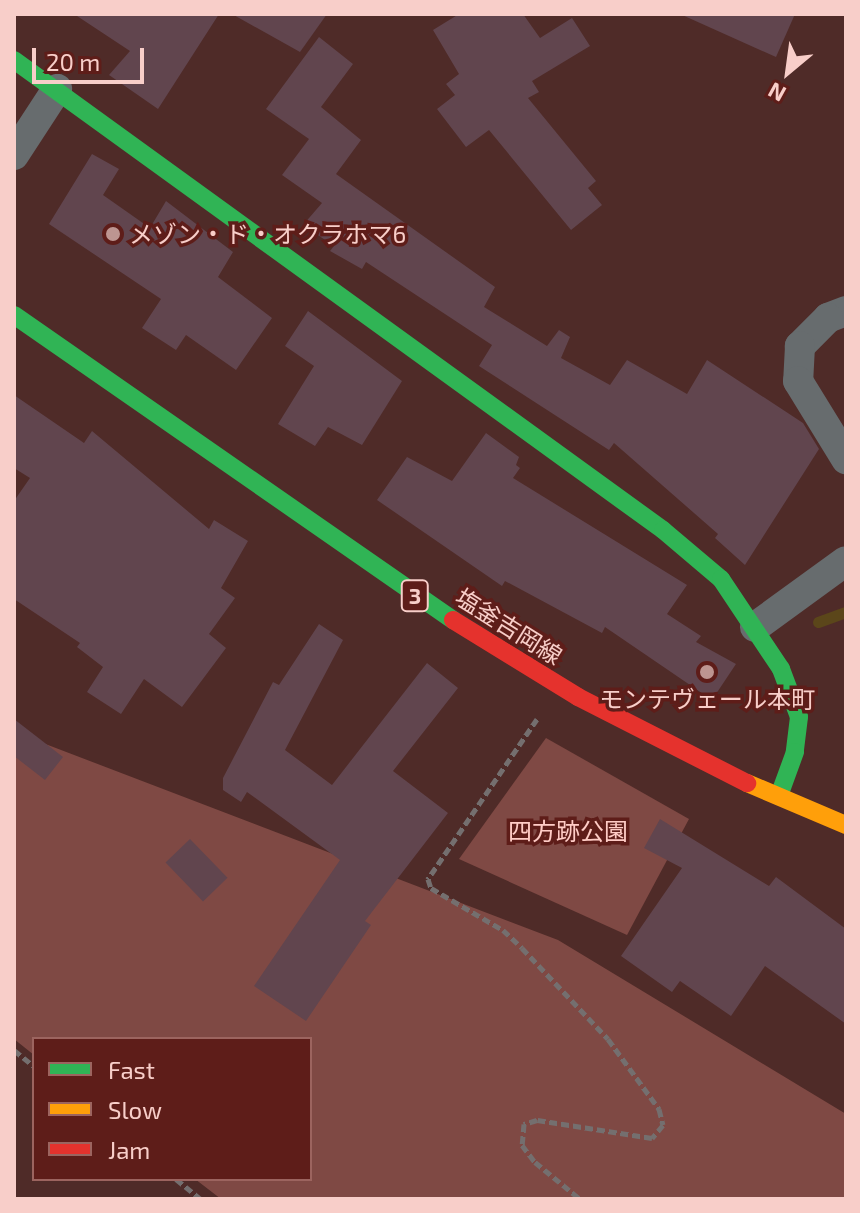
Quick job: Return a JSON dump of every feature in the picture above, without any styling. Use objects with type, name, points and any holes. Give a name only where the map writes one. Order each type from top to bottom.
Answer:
[{"type":"street","points":[[14,60],[663,530],[721,579],[781,669],[799,717],[795,752],[779,796]]},
{"type":"street","points":[[14,155],[57,89]]},
{"type":"street","points":[[846,311],[828,318],[800,346],[798,381],[846,459]]},
{"type":"street","name":"塩釜吉岡線","points":[[14,315],[434,608],[578,697],[703,764],[846,825]]},
{"type":"street","points":[[755,627],[846,561]]},
{"type":"path","points":[[541,712],[428,879],[431,888],[503,930],[522,948],[608,1039],[659,1109],[663,1125],[652,1138],[537,1120],[524,1124],[522,1145],[535,1162],[580,1199]]},
{"type":"path","points":[[14,1050],[32,1064]]},
{"type":"path","points":[[178,1181],[201,1199]]},
{"type":"green space","points":[[14,732],[558,940],[846,1114],[846,1199],[221,1199],[198,1181],[312,1181],[312,1037],[32,1037],[32,1053],[14,1039]]},
{"type":"green space","name":"四方跡公園","points":[[546,738],[689,819],[627,935],[459,859]]},
{"type":"building","points":[[74,14],[219,14],[158,109],[109,75],[130,51]]},
{"type":"building","points":[[232,14],[327,14],[300,52]]},
{"type":"building","points":[[459,14],[523,14],[540,38],[572,18],[590,46],[532,81],[539,92],[528,98],[596,181],[588,188],[602,205],[571,230],[489,130],[466,147],[437,109],[455,95],[446,84],[459,74],[433,30]]},
{"type":"building","points":[[680,14],[795,14],[776,57]]},
{"type":"building","points":[[319,37],[353,64],[321,107],[361,140],[336,174],[495,287],[484,307],[547,346],[559,330],[570,337],[561,358],[610,385],[627,360],[687,394],[707,360],[803,423],[819,449],[745,565],[715,538],[718,534],[614,443],[609,450],[479,366],[492,345],[366,262],[362,269],[330,251],[334,246],[303,225],[322,203],[282,175],[309,139],[266,109]]},
{"type":"building","points":[[92,154],[119,169],[103,195],[150,228],[166,201],[233,252],[218,277],[272,318],[236,370],[186,335],[176,350],[142,328],[161,299],[49,224]]},
{"type":"building","points":[[308,311],[402,381],[362,445],[328,427],[315,446],[278,424],[314,366],[285,346]]},
{"type":"building","points":[[14,395],[84,443],[92,431],[209,529],[214,520],[248,541],[221,588],[235,598],[209,634],[226,648],[182,707],[144,679],[121,714],[87,692],[103,667],[77,647],[80,643],[14,599],[14,501],[30,478],[14,468]]},
{"type":"building","points":[[486,433],[519,457],[516,465],[520,468],[513,478],[687,585],[667,614],[701,636],[696,642],[736,664],[712,700],[605,627],[602,633],[505,581],[502,586],[377,500],[407,457],[452,481]]},
{"type":"building","points":[[319,624],[343,640],[285,750],[332,785],[427,663],[458,688],[393,771],[448,813],[365,921],[371,925],[306,1021],[254,986],[340,860],[247,792],[241,802],[223,790],[223,778],[273,682],[279,685]]},
{"type":"building","points":[[14,719],[63,757],[45,780],[14,756]]},
{"type":"building","points":[[660,819],[769,886],[776,877],[846,929],[846,1024],[765,966],[731,1016],[680,981],[672,992],[621,956],[682,868],[644,848]]},
{"type":"building","points":[[190,839],[228,878],[203,901],[166,863]]},
{"type":"waterway","points":[[818,622],[846,612]]},
{"type":"traffic: fast","points":[[14,60],[663,530],[721,579],[781,669],[799,717],[795,752],[779,796]]},
{"type":"traffic: fast","points":[[14,315],[453,620]]},
{"type":"traffic: slow","points":[[747,783],[846,825]]},
{"type":"traffic: jam","points":[[453,620],[578,697],[747,783]]},
{"type":"place","name":"メゾン・ド・オクラホマ6","points":[[113,234]]},
{"type":"place","name":"モンテヴェール本町","points":[[707,672]]}]
